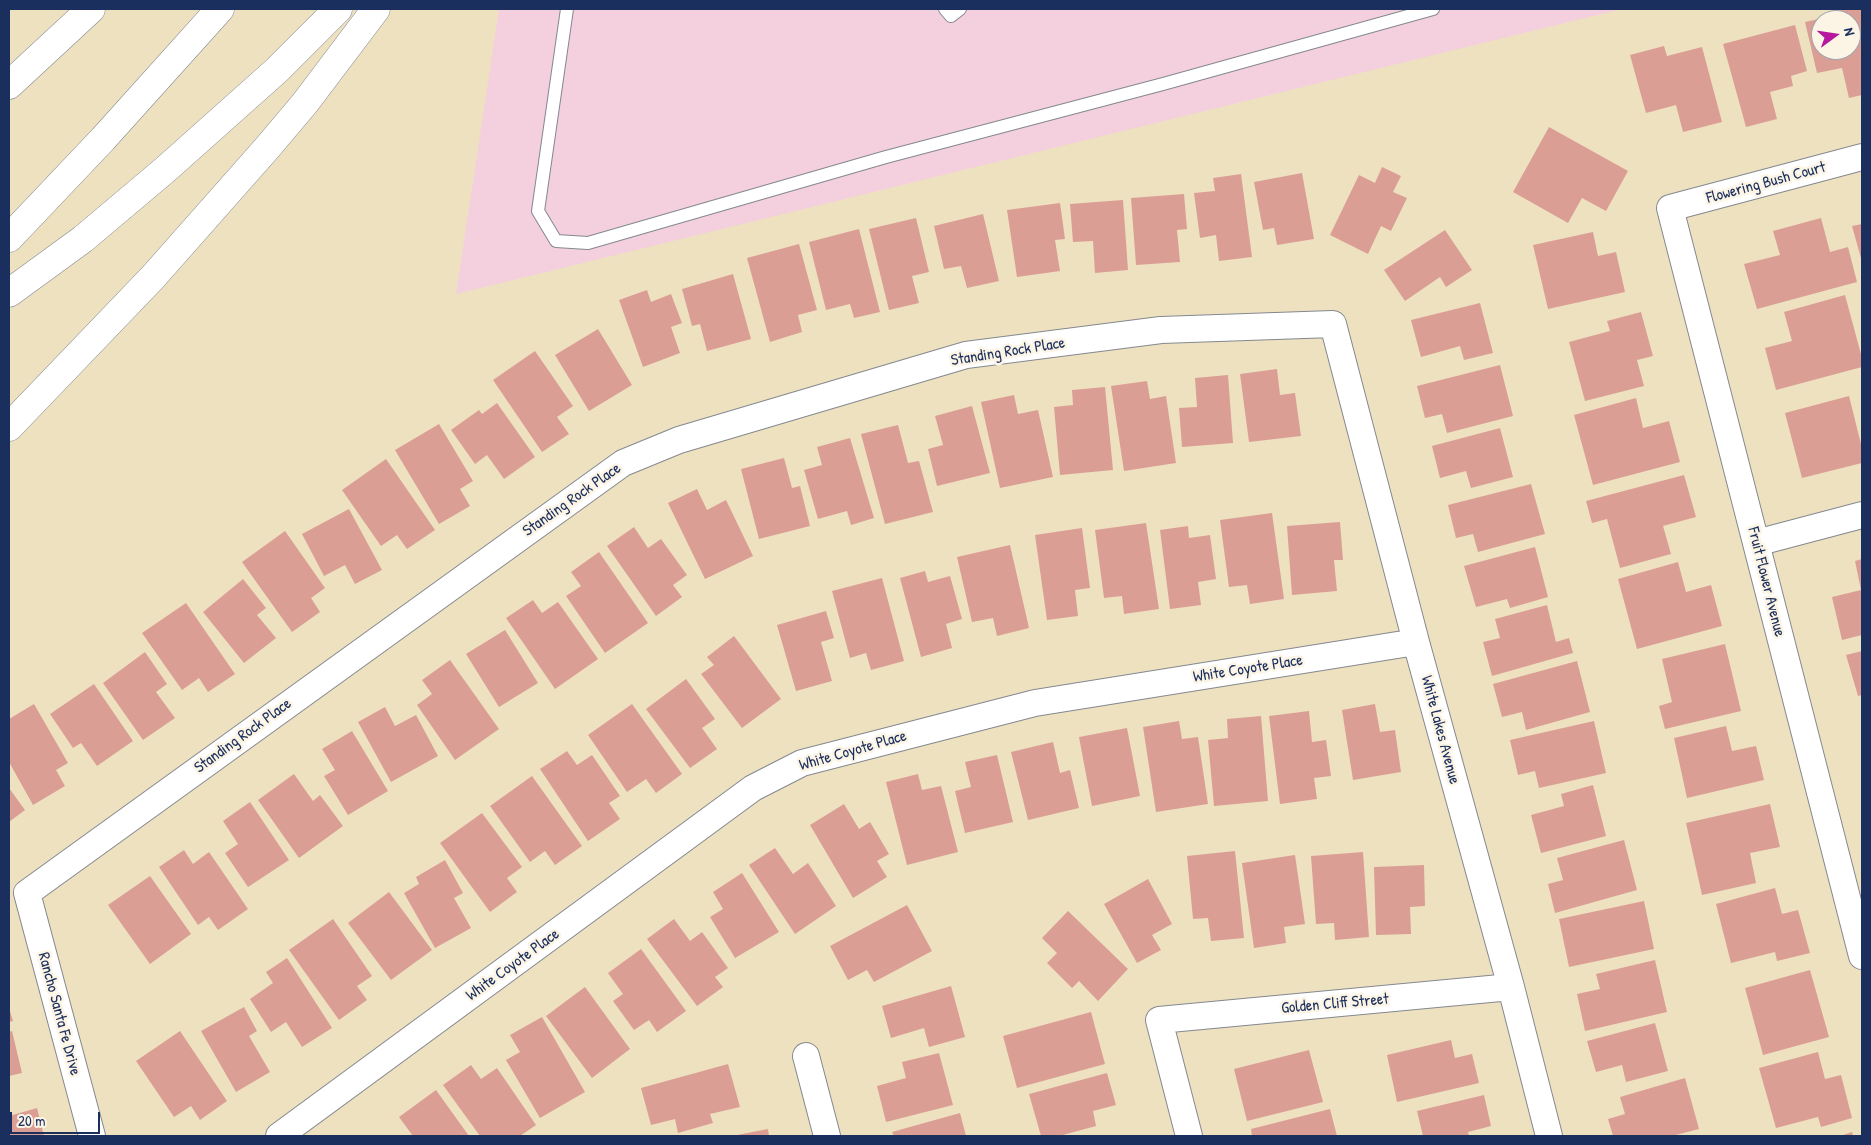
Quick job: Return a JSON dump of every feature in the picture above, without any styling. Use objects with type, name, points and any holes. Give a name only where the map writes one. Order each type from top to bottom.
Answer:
[{"type":"main road","points":[[9,85],[91,9]]},
{"type":"main road","points":[[9,238],[103,139],[220,9]]},
{"type":"main road","points":[[9,293],[83,239],[166,169],[277,70],[338,9]]},
{"type":"main road","points":[[9,427],[153,277],[267,148],[305,103],[376,9]]},
{"type":"street","name":"Flowering Bush Court","points":[[1670,208],[1862,157]]},
{"type":"street","name":"Fruit Flower Avenue","points":[[1670,208],[1756,543],[1852,872],[1862,956]]},
{"type":"street","name":"White Lakes Avenue","points":[[1333,324],[1416,642],[1511,987],[1549,1136]]},
{"type":"street","name":"Standing Rock Place","points":[[27,892],[623,463],[679,440],[966,355],[1161,330],[1333,324]]},
{"type":"street","points":[[1756,543],[1862,515]]},
{"type":"street","name":"White Coyote Place","points":[[279,1136],[753,788],[802,763],[1035,703],[1416,642]]},
{"type":"street","name":"Rancho Santa Fe Drive","points":[[27,892],[92,1136]]},
{"type":"street","name":"Golden Cliff Street","points":[[1189,1136],[1159,1020],[1511,987]]},
{"type":"street","points":[[806,1056],[827,1136]]},
{"type":"lane","points":[[567,9],[538,211],[556,241],[588,243],[886,157],[1182,79],[1434,9]]},
{"type":"lane","points":[[945,9],[951,16],[960,9]]},
{"type":"shaded area","points":[[499,9],[1622,9],[456,294]]},
{"type":"building","points":[[1840,9],[1862,9],[1862,95],[1849,98],[1842,68],[1817,73],[1814,60],[1861,60],[1861,10]]},
{"type":"building","points":[[1811,21],[1811,48],[1805,22]]},
{"type":"building","points":[[1795,25],[1807,71],[1791,76],[1793,86],[1770,92],[1777,119],[1746,127],[1723,44]]},
{"type":"building","points":[[1664,46],[1667,56],[1702,47],[1722,122],[1683,132],[1676,105],[1646,113],[1630,55]]},
{"type":"building","points":[[1549,127],[1628,171],[1606,211],[1582,198],[1568,223],[1513,192]]},
{"type":"building","points":[[1382,167],[1401,176],[1393,192],[1407,198],[1391,231],[1381,226],[1368,254],[1330,235],[1359,175],[1375,183]]},
{"type":"building","points":[[1302,173],[1314,239],[1277,245],[1274,228],[1263,230],[1254,182]]},
{"type":"building","points":[[1241,174],[1252,257],[1219,261],[1216,235],[1200,238],[1194,193],[1215,191],[1213,178]]},
{"type":"building","points":[[1184,194],[1187,229],[1177,230],[1180,262],[1136,265],[1131,198]]},
{"type":"building","points":[[1123,200],[1128,270],[1095,273],[1093,241],[1073,242],[1070,204]]},
{"type":"building","points":[[1060,203],[1065,239],[1055,240],[1060,271],[1017,277],[1007,210]]},
{"type":"building","points":[[983,214],[999,281],[967,288],[961,266],[944,269],[934,226]]},
{"type":"building","points":[[916,218],[929,272],[912,276],[919,303],[889,310],[869,229]]},
{"type":"building","points":[[1821,218],[1830,252],[1848,247],[1857,282],[1757,309],[1744,264],[1780,255],[1773,231]]},
{"type":"building","points":[[1862,224],[1862,262],[1852,226]]},
{"type":"building","points":[[859,229],[880,312],[854,318],[850,304],[826,310],[809,242]]},
{"type":"building","points":[[1445,230],[1472,270],[1446,287],[1440,277],[1405,301],[1384,270]]},
{"type":"building","points":[[1593,232],[1598,256],[1616,252],[1625,292],[1548,309],[1533,245]]},
{"type":"building","points":[[799,244],[817,310],[798,315],[802,332],[770,342],[747,258]]},
{"type":"building","points":[[733,274],[751,339],[707,351],[700,324],[692,326],[682,289]]},
{"type":"building","points":[[647,290],[651,302],[671,294],[682,323],[671,327],[680,353],[643,367],[619,300]]},
{"type":"building","points":[[1845,295],[1862,358],[1862,367],[1776,390],[1765,348],[1792,341],[1784,312]]},
{"type":"building","points":[[1480,303],[1493,353],[1464,360],[1460,346],[1421,357],[1411,320]]},
{"type":"building","points":[[1641,312],[1653,356],[1637,360],[1644,386],[1585,401],[1569,342],[1610,331],[1607,321]]},
{"type":"building","points":[[598,329],[632,385],[589,411],[555,355]]},
{"type":"building","points":[[535,351],[573,406],[557,417],[569,434],[542,452],[493,380]]},
{"type":"building","points":[[1500,365],[1513,416],[1447,433],[1442,414],[1425,418],[1417,386]]},
{"type":"building","points":[[1277,369],[1280,395],[1295,393],[1301,436],[1249,442],[1240,374]]},
{"type":"building","points":[[1228,375],[1233,443],[1182,447],[1179,408],[1197,407],[1195,378]]},
{"type":"building","points":[[1147,381],[1150,399],[1166,396],[1176,463],[1124,471],[1111,386]]},
{"type":"building","points":[[1105,387],[1113,470],[1060,475],[1054,407],[1073,405],[1072,390]]},
{"type":"building","points":[[1014,395],[1018,414],[1038,410],[1053,477],[1000,488],[981,402]]},
{"type":"building","points":[[1849,396],[1862,448],[1862,463],[1802,478],[1785,413]]},
{"type":"building","points":[[1636,398],[1643,428],[1669,421],[1680,462],[1593,485],[1574,415]]},
{"type":"building","points":[[497,403],[535,457],[504,479],[487,455],[475,464],[451,430],[479,410],[482,414]]},
{"type":"building","points":[[972,406],[990,473],[937,486],[928,449],[943,445],[935,416]]},
{"type":"building","points":[[439,424],[473,481],[460,489],[470,506],[439,524],[395,450]]},
{"type":"building","points":[[898,425],[908,463],[919,461],[933,512],[885,524],[861,434]]},
{"type":"building","points":[[1500,428],[1513,477],[1471,488],[1466,471],[1440,478],[1432,446]]},
{"type":"building","points":[[850,438],[874,518],[851,525],[847,511],[818,519],[804,470],[822,465],[817,447]]},
{"type":"building","points":[[784,458],[792,488],[800,486],[810,526],[759,539],[741,469]]},
{"type":"building","points":[[386,459],[435,530],[407,549],[397,535],[381,546],[342,490]]},
{"type":"building","points":[[1684,475],[1696,517],[1663,526],[1671,554],[1620,568],[1607,519],[1592,523],[1586,501]]},
{"type":"building","points":[[1531,484],[1545,534],[1478,552],[1473,534],[1456,538],[1448,505]]},
{"type":"building","points":[[697,489],[707,510],[726,500],[753,556],[705,579],[668,503]]},
{"type":"building","points":[[349,509],[382,570],[355,584],[345,565],[324,576],[302,534]]},
{"type":"building","points":[[1272,513],[1284,599],[1250,604],[1247,585],[1229,587],[1220,520]]},
{"type":"building","points":[[1340,522],[1343,560],[1334,560],[1337,591],[1292,595],[1287,526]]},
{"type":"building","points":[[1146,523],[1159,609],[1124,614],[1122,596],[1104,598],[1095,530]]},
{"type":"building","points":[[1188,526],[1189,538],[1210,535],[1216,579],[1198,582],[1201,605],[1170,609],[1160,530]]},
{"type":"building","points":[[634,527],[648,548],[661,539],[687,575],[673,585],[682,597],[656,616],[607,546]]},
{"type":"building","points":[[1082,528],[1090,588],[1075,590],[1078,616],[1047,620],[1035,535]]},
{"type":"building","points":[[285,531],[325,588],[311,598],[320,612],[292,632],[242,562]]},
{"type":"building","points":[[1010,545],[1029,628],[997,636],[993,618],[972,622],[957,557]]},
{"type":"building","points":[[1535,547],[1548,597],[1510,608],[1507,599],[1476,607],[1464,566]]},
{"type":"building","points":[[599,552],[648,623],[605,653],[566,596],[581,586],[571,572]]},
{"type":"building","points":[[1862,559],[1862,635],[1842,640],[1832,597],[1861,590],[1855,561]]},
{"type":"building","points":[[1678,562],[1686,592],[1711,585],[1722,626],[1637,649],[1618,579]]},
{"type":"building","points":[[925,571],[928,582],[950,576],[962,619],[946,624],[952,648],[921,657],[900,578]]},
{"type":"building","points":[[882,578],[904,661],[871,670],[866,653],[850,658],[832,591]]},
{"type":"building","points":[[243,579],[266,608],[257,615],[276,638],[244,663],[203,612]]},
{"type":"building","points":[[533,600],[542,613],[558,602],[598,659],[555,689],[506,618]]},
{"type":"building","points":[[186,603],[235,674],[208,692],[199,678],[182,690],[142,633]]},
{"type":"building","points":[[1547,605],[1556,642],[1569,638],[1573,653],[1492,676],[1483,642],[1500,638],[1495,619]]},
{"type":"building","points":[[826,611],[834,638],[821,642],[832,681],[796,691],[777,625]]},
{"type":"building","points":[[505,630],[538,683],[499,707],[466,654]]},
{"type":"building","points":[[734,636],[781,699],[742,728],[701,674],[714,665],[707,657]]},
{"type":"building","points":[[1725,644],[1741,711],[1665,729],[1659,706],[1672,702],[1662,659]]},
{"type":"building","points":[[1862,651],[1862,695],[1858,696],[1846,655]]},
{"type":"building","points":[[145,652],[167,684],[156,692],[175,718],[143,740],[103,683]]},
{"type":"building","points":[[450,660],[499,729],[455,760],[417,705],[432,694],[422,680]]},
{"type":"building","points":[[1577,661],[1590,712],[1526,730],[1522,712],[1502,717],[1493,684]]},
{"type":"building","points":[[686,679],[715,719],[702,728],[717,749],[690,768],[646,709]]},
{"type":"building","points":[[94,684],[133,741],[97,766],[81,743],[73,748],[50,714]]},
{"type":"building","points":[[34,704],[68,763],[56,770],[65,786],[33,805],[9,762],[9,719]]},
{"type":"building","points":[[632,704],[682,774],[656,793],[646,779],[627,792],[588,735]]},
{"type":"building","points":[[1375,704],[1380,732],[1395,730],[1401,772],[1353,780],[1342,710]]},
{"type":"building","points":[[385,707],[395,726],[416,715],[438,756],[391,782],[358,722]]},
{"type":"building","points":[[1309,711],[1312,742],[1326,740],[1331,776],[1314,778],[1317,799],[1280,804],[1269,716]]},
{"type":"building","points":[[1261,716],[1268,801],[1214,806],[1208,740],[1228,738],[1227,719]]},
{"type":"building","points":[[1179,721],[1182,739],[1198,737],[1208,804],[1156,812],[1143,727]]},
{"type":"building","points":[[1594,721],[1606,773],[1539,788],[1535,771],[1518,775],[1510,740]]},
{"type":"building","points":[[1726,726],[1732,751],[1756,746],[1764,780],[1687,798],[1674,738]]},
{"type":"building","points":[[1127,728],[1140,796],[1092,806],[1079,737]]},
{"type":"building","points":[[352,731],[388,791],[348,815],[324,776],[335,770],[322,749]]},
{"type":"building","points":[[1053,742],[1060,773],[1070,770],[1079,808],[1028,820],[1011,752]]},
{"type":"building","points":[[567,751],[577,765],[592,755],[620,796],[609,803],[620,819],[588,841],[540,769]]},
{"type":"building","points":[[997,755],[1013,822],[965,833],[955,791],[971,787],[965,762]]},
{"type":"building","points":[[294,774],[313,801],[320,795],[343,826],[299,858],[258,800]]},
{"type":"building","points":[[918,774],[922,790],[941,786],[958,852],[907,865],[886,782]]},
{"type":"building","points":[[532,776],[582,846],[555,865],[545,851],[530,862],[490,806]]},
{"type":"building","points":[[1593,785],[1606,836],[1541,853],[1531,815],[1564,806],[1561,794]]},
{"type":"building","points":[[9,788],[25,810],[9,822]]},
{"type":"building","points":[[250,802],[289,860],[248,887],[225,853],[238,844],[223,821]]},
{"type":"building","points":[[844,804],[859,829],[870,822],[889,854],[877,861],[887,877],[853,898],[810,825]]},
{"type":"building","points":[[1770,804],[1780,847],[1750,853],[1756,883],[1702,895],[1686,823]]},
{"type":"building","points":[[482,813],[522,867],[507,878],[517,892],[490,912],[440,843]]},
{"type":"building","points":[[1624,840],[1637,890],[1555,913],[1548,884],[1563,880],[1557,858]]},
{"type":"building","points":[[775,848],[793,874],[808,863],[836,906],[795,934],[749,865]]},
{"type":"building","points":[[184,850],[193,864],[209,852],[248,909],[218,930],[209,917],[198,925],[159,867]]},
{"type":"building","points":[[1235,851],[1244,938],[1211,941],[1208,918],[1193,919],[1187,856]]},
{"type":"building","points":[[1363,852],[1369,937],[1335,940],[1334,923],[1316,924],[1311,856]]},
{"type":"building","points":[[1295,855],[1305,924],[1284,927],[1286,943],[1254,948],[1242,863]]},
{"type":"building","points":[[445,860],[463,893],[454,898],[471,928],[435,948],[404,893],[419,884],[416,877]]},
{"type":"building","points":[[1424,865],[1425,906],[1410,907],[1411,934],[1376,935],[1374,867]]},
{"type":"building","points":[[742,873],[779,932],[735,958],[710,917],[723,909],[713,892]]},
{"type":"building","points":[[150,876],[191,934],[150,964],[108,905]]},
{"type":"building","points":[[1148,879],[1172,924],[1152,935],[1161,950],[1137,963],[1104,904]]},
{"type":"building","points":[[1775,888],[1782,914],[1798,910],[1810,953],[1777,961],[1775,952],[1731,963],[1716,904]]},
{"type":"building","points":[[389,892],[432,950],[391,980],[348,923]]},
{"type":"building","points":[[1644,901],[1654,949],[1569,967],[1559,919]]},
{"type":"building","points":[[907,905],[932,951],[874,982],[867,970],[848,980],[830,946]]},
{"type":"building","points":[[1068,911],[1128,969],[1098,1001],[1079,981],[1072,988],[1047,963],[1057,953],[1042,938]]},
{"type":"building","points":[[333,919],[372,976],[357,986],[367,1000],[339,1020],[289,950]]},
{"type":"building","points":[[674,919],[690,941],[702,932],[728,968],[715,977],[723,987],[697,1006],[647,939]]},
{"type":"building","points":[[641,949],[686,1011],[657,1032],[649,1020],[634,1030],[613,1001],[623,994],[608,973]]},
{"type":"building","points":[[287,958],[332,1028],[302,1047],[286,1022],[271,1032],[250,999],[273,983],[266,972]]},
{"type":"building","points":[[1655,960],[1667,1012],[1585,1031],[1577,994],[1600,989],[1596,974]]},
{"type":"building","points":[[1810,970],[1829,1037],[1763,1055],[1745,988]]},
{"type":"building","points":[[951,986],[965,1037],[929,1047],[924,1028],[891,1038],[882,1006]]},
{"type":"building","points":[[585,987],[630,1049],[592,1078],[546,1016]]},
{"type":"building","points":[[244,1007],[257,1031],[249,1036],[270,1072],[236,1092],[201,1031]]},
{"type":"building","points":[[9,1008],[13,1021],[9,1022]]},
{"type":"building","points":[[1091,1012],[1105,1064],[1017,1088],[1003,1036]]},
{"type":"building","points":[[542,1017],[585,1092],[540,1118],[506,1060],[520,1052],[510,1035]]},
{"type":"building","points":[[1655,1023],[1668,1071],[1626,1082],[1622,1065],[1596,1072],[1587,1041]]},
{"type":"building","points":[[12,1031],[22,1073],[9,1076],[9,1032]]},
{"type":"building","points":[[180,1031],[227,1101],[200,1120],[191,1106],[174,1117],[136,1061]]},
{"type":"building","points":[[1451,1040],[1455,1058],[1472,1054],[1479,1083],[1397,1102],[1387,1055]]},
{"type":"building","points":[[1309,1050],[1323,1102],[1247,1121],[1234,1069]]},
{"type":"building","points":[[1818,1052],[1825,1079],[1841,1075],[1852,1118],[1821,1127],[1818,1117],[1776,1128],[1759,1068]]},
{"type":"building","points":[[939,1053],[953,1105],[886,1122],[877,1086],[906,1078],[902,1062]]},
{"type":"building","points":[[728,1064],[740,1107],[710,1114],[713,1123],[678,1133],[675,1119],[651,1125],[641,1088]]},
{"type":"building","points":[[471,1065],[481,1079],[497,1068],[536,1125],[520,1136],[480,1136],[443,1085]]},
{"type":"building","points":[[1107,1073],[1116,1105],[1093,1111],[1096,1126],[1059,1136],[1041,1136],[1029,1094]]},
{"type":"building","points":[[1685,1078],[1699,1129],[1672,1136],[1613,1136],[1608,1119],[1625,1114],[1620,1097]]},
{"type":"building","points":[[436,1090],[469,1136],[413,1136],[399,1117]]},
{"type":"building","points":[[1484,1095],[1491,1126],[1468,1132],[1469,1136],[1423,1136],[1417,1111]]},
{"type":"building","points":[[37,1108],[44,1136],[9,1136],[9,1116]]},
{"type":"building","points":[[1330,1109],[1337,1136],[1252,1136],[1251,1129]]},
{"type":"building","points":[[960,1113],[966,1136],[894,1136],[892,1132]]},
{"type":"building","points":[[768,1129],[769,1136],[737,1136],[737,1135]]},
{"type":"building","points":[[1852,1132],[1853,1136],[1840,1136]]}]
